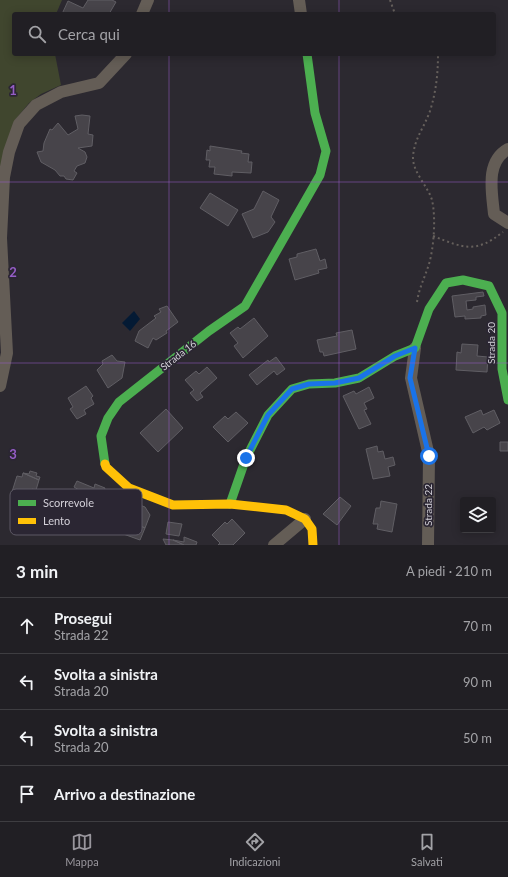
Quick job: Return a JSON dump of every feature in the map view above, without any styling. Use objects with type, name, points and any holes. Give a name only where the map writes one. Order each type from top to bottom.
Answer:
[{"type":"street","points":[[143,12],[148,0]]},
{"type":"street","points":[[299,0],[301,12]]},
{"type":"street","points":[[0,386],[7,353],[1,238],[4,177],[9,152],[18,124],[36,105],[61,92],[99,83],[124,56]]},
{"type":"street","name":"Strada 16","points":[[132,489],[106,467],[101,449],[101,436],[108,418],[119,402],[209,331],[245,306],[305,204],[320,175],[326,151],[315,113],[307,56]]},
{"type":"street","points":[[508,149],[499,154],[491,173],[494,214],[508,223]]},
{"type":"street","name":"Strada 20","points":[[415,348],[429,310],[446,282],[463,280],[489,286],[502,313],[502,369],[508,400]]},
{"type":"street","points":[[230,504],[246,458],[268,415],[292,389],[309,384],[335,383],[359,378],[395,356],[415,348]]},
{"type":"street","name":"Strada 22","points":[[415,348],[410,378],[429,456],[428,545]]},
{"type":"street","name":"Strada 16","points":[[142,493],[173,505],[230,504],[286,510],[305,519]]},
{"type":"street","points":[[274,545],[305,519],[312,529],[313,545]]},
{"type":"path","points":[[390,0],[393,12]]},
{"type":"path","points":[[417,304],[419,292],[429,262],[433,236],[432,200],[422,182],[413,158],[416,139],[430,112],[438,79],[438,56]]},
{"type":"path","points":[[433,236],[464,248],[490,242],[508,228]]},
{"type":"green space","points":[[0,0],[62,0],[57,12],[12,12],[12,56],[55,56],[61,85],[41,94],[29,103],[15,120],[0,196]]},
{"type":"water","points":[[134,311],[140,319],[130,331],[122,323]]},
{"type":"building","points":[[88,0],[112,0],[116,2],[110,12],[63,12],[68,1],[83,8]]},
{"type":"building","points":[[75,116],[90,116],[88,134],[93,135],[92,146],[78,148],[85,152],[87,157],[85,163],[77,166],[74,171],[77,173],[73,180],[66,179],[64,176],[60,176],[55,170],[41,162],[37,152],[43,151],[44,143],[50,129],[52,130],[58,123],[68,135],[78,129]]},
{"type":"building","points":[[210,146],[242,151],[241,153],[249,154],[248,162],[252,162],[251,173],[232,172],[232,176],[214,174],[215,167],[209,167],[210,160],[206,160],[207,150],[210,151]]},
{"type":"building","points":[[263,191],[279,200],[271,217],[275,222],[268,232],[253,238],[242,214],[254,209]]},
{"type":"building","points":[[210,193],[238,210],[228,226],[200,208]]},
{"type":"building","points":[[316,249],[320,261],[325,259],[327,268],[318,270],[319,273],[295,280],[289,259],[297,257],[297,254]]},
{"type":"building","points":[[483,292],[484,296],[476,297],[476,300],[466,301],[467,310],[473,309],[473,307],[485,305],[486,315],[481,316],[481,318],[465,319],[465,316],[455,317],[452,296]]},
{"type":"building","points":[[167,306],[178,322],[166,331],[167,333],[156,340],[153,338],[148,348],[135,341],[139,331],[156,318],[154,316],[161,312],[159,309]]},
{"type":"building","points":[[254,318],[268,336],[243,358],[234,346],[238,343],[230,333],[238,327],[240,329]]},
{"type":"building","points":[[352,330],[356,349],[324,356],[323,352],[320,352],[317,340],[337,336],[336,333]]},
{"type":"building","points":[[462,344],[478,345],[477,356],[488,357],[487,372],[456,370],[457,352],[461,353]]},
{"type":"building","points":[[112,355],[117,361],[125,362],[122,378],[108,388],[97,370],[103,364],[102,361]]},
{"type":"building","points":[[276,357],[285,369],[277,375],[274,371],[257,385],[249,375],[268,360],[269,362]]},
{"type":"building","points":[[207,367],[217,378],[200,393],[203,397],[197,401],[190,393],[194,390],[185,380],[196,371],[199,374]]},
{"type":"building","points":[[86,386],[93,396],[91,398],[94,404],[84,410],[86,414],[77,419],[70,409],[73,407],[68,398]]},
{"type":"building","points":[[369,387],[374,398],[364,403],[367,409],[364,410],[371,424],[359,429],[343,396],[354,391],[356,394]]},
{"type":"building","points":[[166,409],[183,428],[158,452],[140,433]]},
{"type":"building","points":[[481,410],[483,415],[494,410],[500,423],[487,430],[484,427],[473,433],[465,417]]},
{"type":"building","points":[[236,412],[248,423],[228,442],[213,427],[225,416],[228,419]]},
{"type":"building","points":[[500,442],[508,442],[508,451],[500,451]]},
{"type":"building","points":[[377,446],[378,452],[383,451],[385,459],[393,457],[395,465],[388,467],[390,476],[373,479],[366,449]]},
{"type":"building","points":[[30,471],[37,473],[36,476],[40,477],[39,480],[23,473],[29,474]]},
{"type":"building","points":[[23,473],[39,480],[36,489],[13,489],[17,476],[22,477]]},
{"type":"building","points":[[77,481],[94,488],[95,484],[105,488],[77,489],[74,487]]},
{"type":"building","points":[[340,497],[351,506],[337,525],[323,514]]},
{"type":"building","points":[[381,501],[397,504],[392,532],[377,529],[378,524],[373,524],[376,508],[380,508]]},
{"type":"building","points":[[142,506],[145,507],[150,515],[145,528],[142,527]]},
{"type":"building","points":[[232,519],[245,533],[233,545],[218,545],[220,543],[212,535],[225,522],[227,524]]},
{"type":"building","points":[[168,522],[182,524],[179,536],[166,534]]},
{"type":"building","points":[[142,527],[145,528],[140,540],[126,535],[142,535]]},
{"type":"building","points":[[184,537],[197,542],[196,545],[184,545],[173,540],[184,542]]},
{"type":"building","points":[[163,539],[173,540],[184,545],[166,545]]},
{"type":"traffic: fast","points":[[105,464],[101,436],[108,418],[119,402],[209,331],[245,306],[320,175],[326,151],[315,113],[307,56]]},
{"type":"traffic: fast","points":[[230,504],[246,458],[268,415],[292,389],[309,384],[335,383],[359,378],[395,356],[415,348],[429,309],[446,283],[463,280],[489,286],[502,313],[502,369],[508,400]]},
{"type":"traffic: slow","points":[[105,464],[106,467],[132,489]]},
{"type":"traffic: slow","points":[[142,493],[173,505],[230,504],[286,510],[305,519],[312,529],[313,545]]},
{"type":"route","points":[[246,458],[268,415],[292,389],[309,384],[335,383],[359,378],[395,356],[415,348],[410,378],[429,456]]}]
